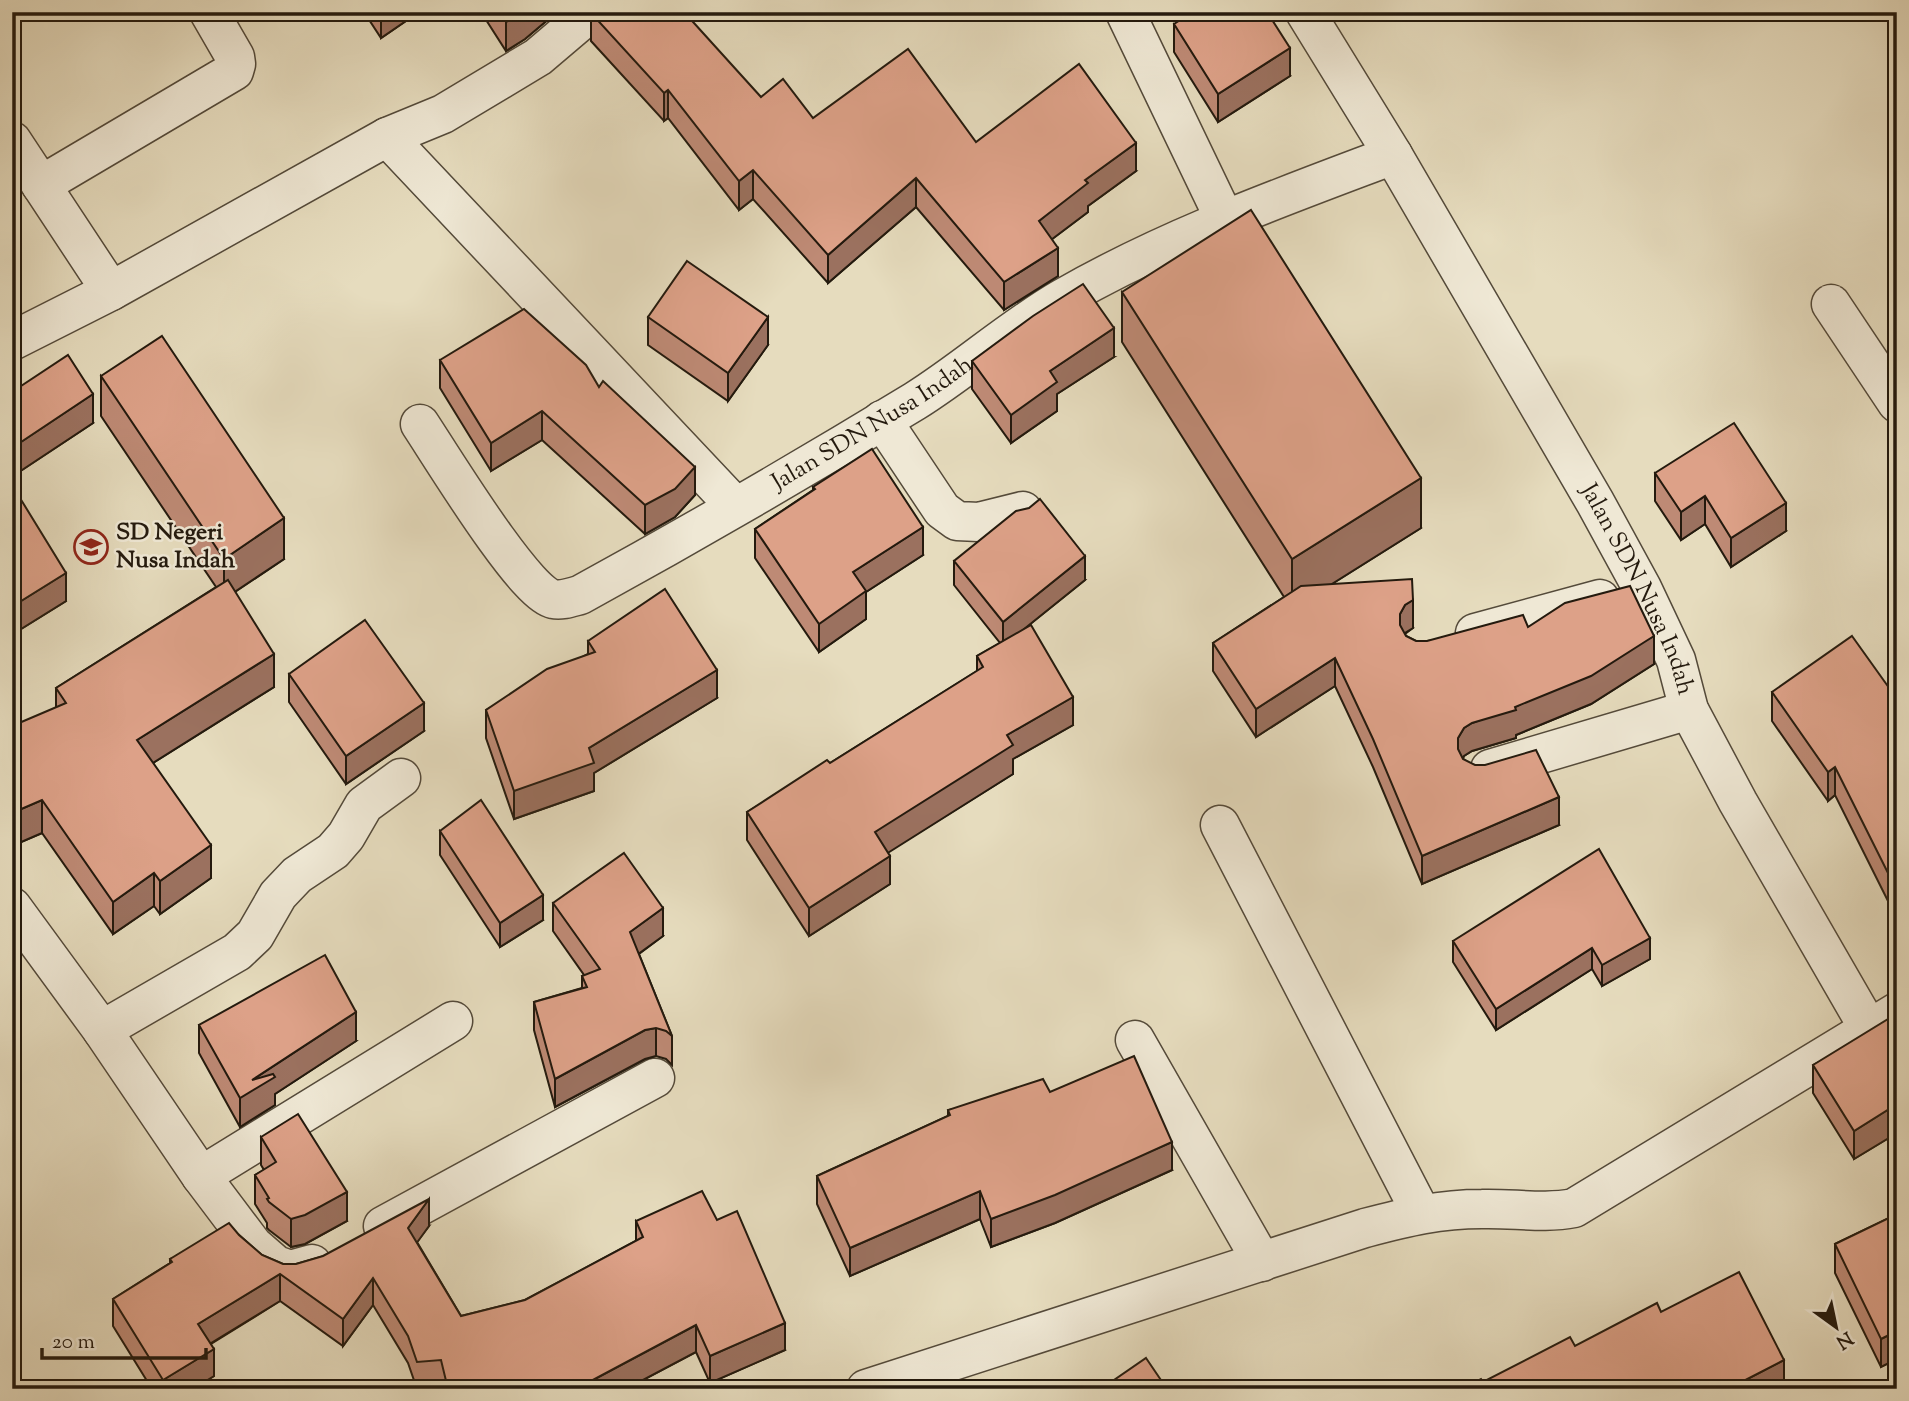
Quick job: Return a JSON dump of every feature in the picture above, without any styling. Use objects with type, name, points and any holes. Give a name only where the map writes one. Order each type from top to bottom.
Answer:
[{"type":"street","points":[[41,185],[234,71],[235,57],[209,12]]},
{"type":"street","points":[[12,341],[111,291],[387,137],[443,114],[538,57],[591,12]]},
{"type":"street","points":[[1125,12],[1225,220]]},
{"type":"street","name":"Jalan SDN Nusa Indah","points":[[1305,12],[1393,155],[1595,502],[1642,588],[1676,660],[1689,710],[1738,802],[1883,1021]]},
{"type":"street","points":[[387,137],[735,506]]},
{"type":"street","points":[[12,141],[111,291]]},
{"type":"street","name":"Jalan SDN Nusa Indah","points":[[420,424],[517,567],[545,596],[554,600],[580,594],[657,553],[917,399],[1062,298],[1225,220],[1393,155]]},
{"type":"street","points":[[1831,304],[1897,403]]},
{"type":"street","points":[[882,420],[942,510],[957,521],[979,522],[1023,511]]},
{"type":"street","points":[[1445,641],[1642,588]]},
{"type":"street","points":[[1479,772],[1689,710]]},
{"type":"street","points":[[102,1030],[237,952],[255,935],[278,895],[297,875],[333,851],[346,836],[364,805],[401,778]]},
{"type":"street","points":[[1220,825],[1421,1213]]},
{"type":"street","points":[[12,907],[102,1030],[201,1176],[253,1245],[275,1265],[290,1270],[313,1264],[344,1248],[655,1078]]},
{"type":"street","points":[[201,1176],[453,1021]]},
{"type":"street","points":[[866,1389],[1421,1213],[1482,1209],[1557,1212],[1574,1208],[1883,1021]]},
{"type":"street","points":[[1135,1040],[1262,1262]]},
{"type":"building","points":[[500,12],[523,12],[506,22]]},
{"type":"building","points":[[684,12],[761,97],[783,79],[813,118],[908,49],[976,142],[1079,64],[1136,143],[1085,180],[1088,183],[1039,221],[1058,248],[1004,282],[916,178],[828,255],[753,170],[739,181],[668,90],[664,93],[591,13]]},
{"type":"building","points":[[1193,12],[1267,12],[1290,48],[1218,94],[1174,24]]},
{"type":"building","points":[[1251,210],[1421,478],[1292,559],[1122,292]]},
{"type":"building","points":[[687,261],[768,317],[728,373],[648,317]]},
{"type":"building","points":[[1083,284],[1114,328],[1050,371],[1057,382],[1011,415],[972,361],[1033,316]]},
{"type":"building","points":[[524,309],[586,365],[599,387],[603,381],[695,467],[675,489],[645,505],[542,411],[491,443],[440,360]]},
{"type":"building","points":[[162,336],[284,518],[224,559],[101,376]]},
{"type":"building","points":[[68,355],[93,394],[12,448],[12,392]]},
{"type":"building","points":[[1734,423],[1786,503],[1731,538],[1705,496],[1681,512],[1655,473]]},
{"type":"building","points":[[872,449],[923,527],[853,572],[866,591],[819,624],[755,529]]},
{"type":"building","points":[[12,485],[66,573],[13,606],[12,605]]},
{"type":"building","points":[[1040,499],[1085,556],[1003,622],[954,561],[1016,511],[1029,508]]},
{"type":"building","points":[[1412,579],[1413,600],[1405,605],[1400,614],[1400,625],[1406,636],[1416,641],[1427,641],[1523,615],[1528,627],[1565,603],[1630,586],[1654,636],[1591,676],[1515,707],[1516,710],[1472,723],[1464,728],[1458,738],[1458,749],[1463,759],[1475,765],[1485,765],[1536,750],[1559,797],[1422,856],[1373,739],[1335,658],[1256,709],[1213,643],[1301,586]]},
{"type":"building","points":[[228,580],[274,654],[137,740],[211,845],[160,881],[154,873],[113,902],[42,800],[12,813],[12,726],[66,703],[56,688]]},
{"type":"building","points":[[665,589],[717,670],[589,748],[594,763],[514,791],[486,710],[547,669],[595,652],[588,641]]},
{"type":"building","points":[[365,620],[424,703],[346,756],[289,674]]},
{"type":"building","points":[[1031,625],[1073,697],[1007,735],[1013,745],[875,832],[890,856],[809,908],[747,812],[827,760],[830,763],[983,667],[977,656]]},
{"type":"building","points":[[1852,636],[1897,699],[1897,724],[1893,726],[1897,733],[1897,891],[1835,767],[1828,772],[1772,692]]},
{"type":"building","points":[[481,800],[543,895],[500,923],[440,831]]},
{"type":"building","points":[[1599,849],[1650,938],[1602,965],[1592,948],[1496,1009],[1453,941]]},
{"type":"building","points":[[624,853],[663,908],[630,932],[672,1036],[656,1028],[645,1030],[555,1079],[534,1002],[587,987],[582,976],[600,969],[553,903]]},
{"type":"building","points":[[325,955],[356,1012],[252,1080],[273,1074],[275,1077],[240,1098],[199,1025]]},
{"type":"building","points":[[1893,1016],[1897,1022],[1897,1104],[1854,1131],[1813,1065]]},
{"type":"building","points":[[1134,1056],[1172,1142],[1055,1195],[991,1219],[980,1191],[850,1248],[817,1176],[950,1115],[948,1110],[1043,1079],[1050,1092]]},
{"type":"building","points":[[298,1114],[347,1192],[305,1215],[291,1219],[269,1202],[255,1175],[276,1162],[261,1137]]},
{"type":"building","points":[[702,1191],[717,1220],[737,1211],[785,1323],[710,1356],[696,1325],[576,1389],[448,1389],[441,1360],[417,1362],[408,1336],[373,1278],[343,1319],[280,1274],[198,1324],[214,1349],[163,1380],[113,1299],[172,1262],[170,1259],[229,1223],[262,1255],[283,1264],[296,1264],[323,1256],[429,1199],[408,1228],[461,1316],[525,1300],[643,1237],[636,1221]]},
{"type":"building","points":[[1897,1214],[1897,1331],[1881,1339],[1835,1244]]},
{"type":"building","points":[[1739,1272],[1784,1360],[1728,1389],[1462,1389],[1481,1379],[1483,1382],[1570,1337],[1575,1346],[1657,1303],[1661,1312]]},
{"type":"building","points":[[12,1279],[19,1289],[12,1293]]},
{"type":"building","points":[[1146,1358],[1167,1389],[1101,1389]]},
{"type":"place","name":"SD Negeri Nusa Indah","points":[[91,547]]}]
